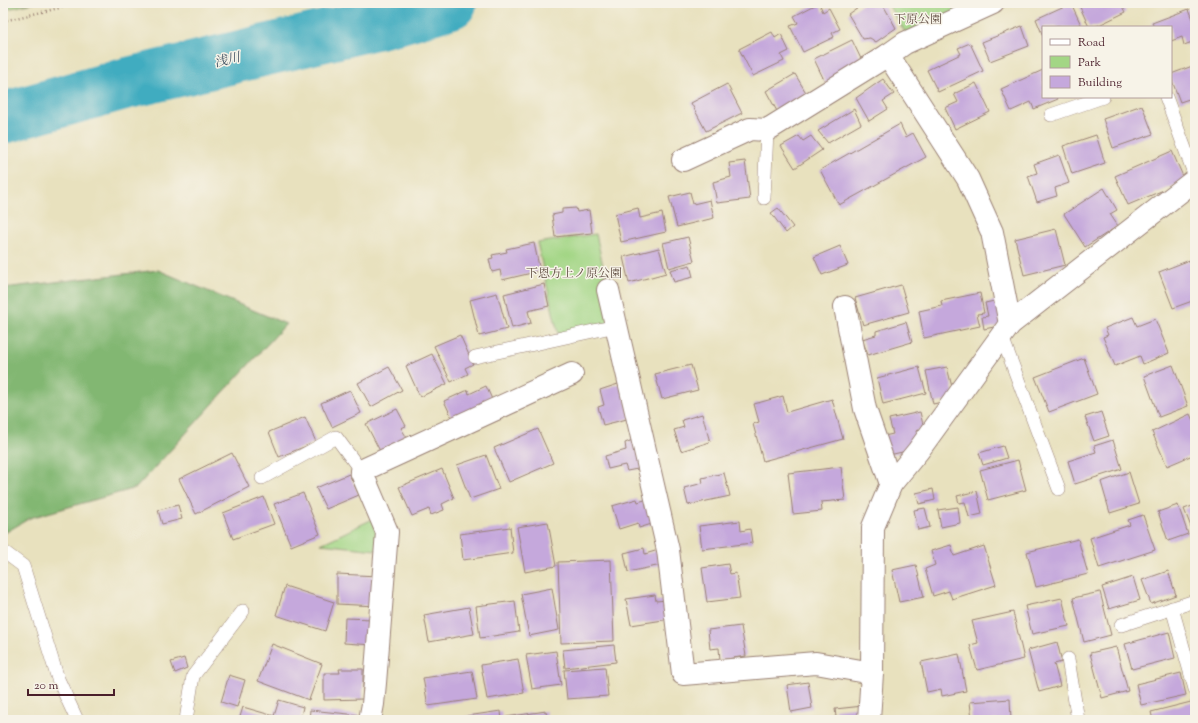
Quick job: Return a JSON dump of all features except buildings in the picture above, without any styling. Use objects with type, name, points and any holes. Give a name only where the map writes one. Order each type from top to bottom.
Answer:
[{"type":"street","points":[[683,160],[750,129],[767,130],[905,43],[993,3]]},
{"type":"street","points":[[888,55],[968,179],[992,232],[1006,331]]},
{"type":"street","points":[[869,720],[872,673],[873,527],[891,484],[918,451],[1006,331],[1195,180]]},
{"type":"street","points":[[608,290],[668,550],[683,674],[816,663],[872,673]]},
{"type":"street","points":[[845,307],[865,408],[891,484]]},
{"type":"street","points":[[370,720],[375,683],[387,532],[361,471],[572,374]]},
{"type":"lane","points":[[1051,115],[1100,98]]},
{"type":"lane","points":[[1166,98],[1195,176]]},
{"type":"lane","points":[[764,198],[767,130]]},
{"type":"lane","points":[[475,357],[616,326]]},
{"type":"lane","points":[[1006,331],[1059,489]]},
{"type":"lane","points":[[262,478],[336,438],[361,471]]},
{"type":"lane","points":[[3,551],[23,566],[58,679],[77,720]]},
{"type":"lane","points":[[1121,625],[1195,601]]},
{"type":"lane","points":[[1172,608],[1195,689]]},
{"type":"lane","points":[[186,720],[193,676],[243,611]]},
{"type":"lane","points":[[1068,660],[1078,720]]},
{"type":"path","points":[[3,21],[81,3]]},
{"type":"green space","points":[[3,3],[33,3],[3,10]]},
{"type":"green space","name":"下原公園","points":[[887,3],[993,3],[910,40]]},
{"type":"green space","name":"下恩方上ノ原公園","points":[[596,234],[616,326],[559,338],[537,243]]},
{"type":"green space","points":[[158,270],[286,324],[136,488],[30,518],[3,534],[3,288]]},
{"type":"green space","points":[[379,516],[385,551],[321,544]]},
{"type":"waterway","name":"浅川","points":[[3,118],[124,84],[396,19],[451,3]]}]
